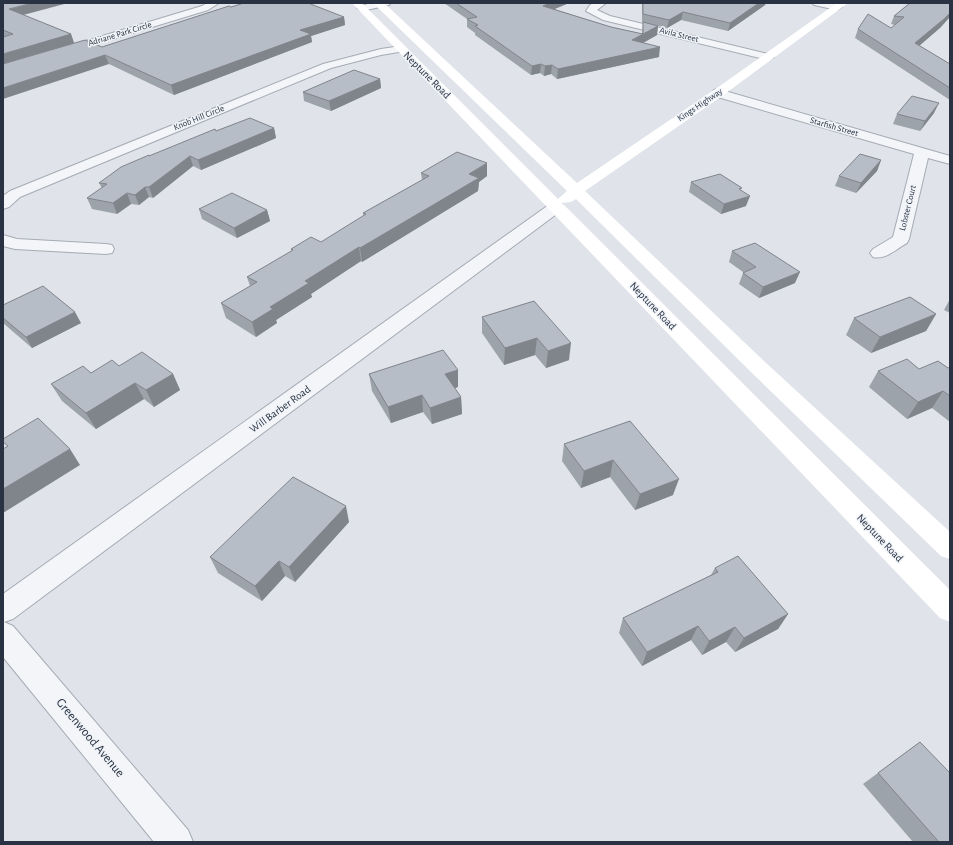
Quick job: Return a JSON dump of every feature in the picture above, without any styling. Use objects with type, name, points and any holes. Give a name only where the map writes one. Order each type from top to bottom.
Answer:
[{"type":"main road","name":"Neptune Road","points":[[381,3],[763,372],[950,548]]},
{"type":"main road","name":"Kings Highway","points":[[556,207],[594,177],[718,93],[840,5]]},
{"type":"main road","name":"Neptune Road","points":[[359,6],[950,609]]},
{"type":"street","name":"Adriane Park Circle","points":[[49,56],[205,8],[214,3]]},
{"type":"street","points":[[359,6],[381,3]]},
{"type":"street","name":"Avila Street","points":[[601,3],[593,7],[591,11],[607,18],[768,56]]},
{"type":"street","points":[[817,3],[840,5]]},
{"type":"street","name":"Knob Hill Circle","points":[[3,204],[15,194],[327,66],[381,52],[401,49]]},
{"type":"street","name":"Starfish Street","points":[[718,93],[950,160]]},
{"type":"street","name":"Lobster Court","points":[[879,253],[901,239],[922,152]]},
{"type":"street","name":"Will Barber Road","points":[[3,610],[556,207]]},
{"type":"street","points":[[3,240],[15,244],[106,249]]},
{"type":"street","name":"Greenwood Avenue","points":[[3,635],[176,842]]},
{"type":"building","points":[[5,3],[33,3],[9,9],[71,34],[3,54],[3,37],[13,34],[3,30],[3,5]]},
{"type":"building","points":[[244,3],[308,3],[344,17],[300,30],[311,34],[171,85],[105,55],[3,88],[3,64],[85,40],[102,47],[229,6],[231,7]]},
{"type":"building","points":[[456,3],[550,3],[543,6],[611,27],[643,34],[643,22],[658,26],[632,40],[660,47],[558,69],[552,65],[545,66],[541,64],[532,66],[475,26],[478,25],[467,19],[477,17]]},
{"type":"building","points":[[643,3],[759,3],[730,23],[683,12],[669,20],[643,14]]},
{"type":"building","points":[[910,3],[950,3],[950,13],[915,43],[950,64],[950,88],[858,29],[868,14],[891,28],[904,17],[894,16]]},
{"type":"building","points":[[354,70],[380,79],[329,101],[303,92]]},
{"type":"building","points":[[912,96],[939,103],[925,121],[897,114]]},
{"type":"building","points":[[250,118],[274,128],[198,160],[190,156],[149,187],[145,187],[135,195],[127,193],[113,203],[87,198],[107,184],[99,183],[121,167],[215,129],[216,131]]},
{"type":"building","points":[[457,152],[487,163],[469,174],[479,178],[360,248],[359,247],[305,281],[309,283],[270,307],[273,309],[252,322],[221,303],[257,282],[247,277],[293,250],[291,249],[311,237],[321,242],[366,214],[363,213],[429,176],[421,173]]},
{"type":"building","points":[[860,154],[881,160],[861,183],[839,176]]},
{"type":"building","points":[[720,174],[742,188],[739,189],[750,196],[724,204],[691,182]]},
{"type":"building","points":[[232,193],[267,210],[234,228],[199,209]]},
{"type":"building","points":[[755,243],[800,272],[763,287],[743,273],[756,267],[732,251]]},
{"type":"building","points":[[43,286],[75,312],[26,337],[3,318],[3,305]]},
{"type":"building","points":[[910,297],[936,314],[880,337],[854,318]]},
{"type":"building","points":[[534,301],[571,343],[548,351],[537,338],[505,348],[482,317]]},
{"type":"building","points":[[443,350],[458,370],[445,374],[461,397],[430,408],[422,395],[388,407],[369,374]]},
{"type":"building","points":[[142,352],[173,374],[146,390],[135,383],[86,413],[51,384],[83,366],[91,373],[112,360],[119,366]]},
{"type":"building","points":[[907,359],[919,369],[938,361],[948,368],[950,367],[950,396],[943,391],[918,402],[878,371]]},
{"type":"building","points":[[38,418],[70,449],[3,489],[3,449],[8,446],[3,442],[3,439]]},
{"type":"building","points":[[630,421],[679,479],[640,494],[613,460],[584,471],[564,444]]},
{"type":"building","points":[[293,477],[346,506],[289,567],[279,561],[255,586],[210,557]]},
{"type":"building","points":[[738,556],[788,614],[744,638],[735,627],[709,641],[698,626],[647,652],[623,618],[718,572],[715,568]]},
{"type":"building","points":[[920,742],[950,773],[950,842],[939,842],[878,773]]}]
